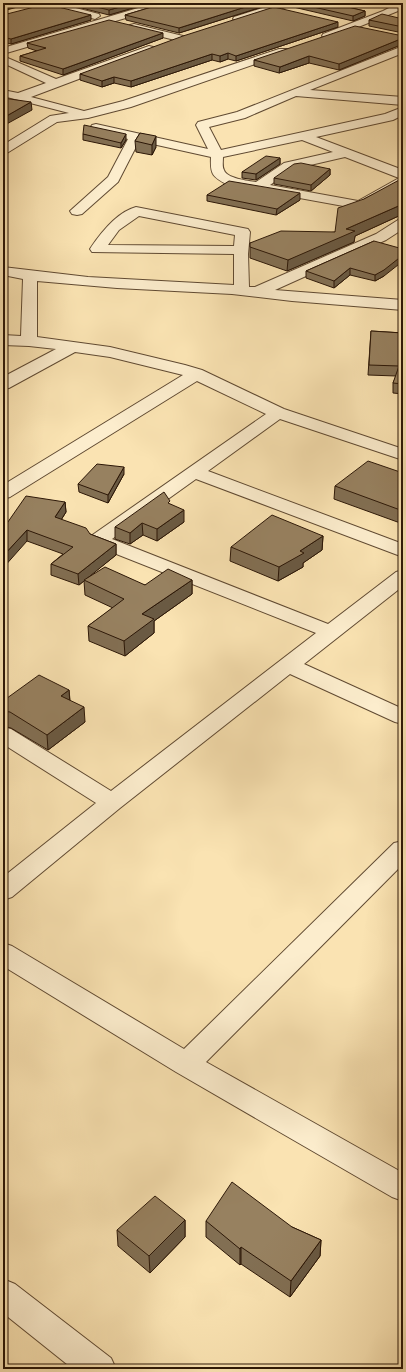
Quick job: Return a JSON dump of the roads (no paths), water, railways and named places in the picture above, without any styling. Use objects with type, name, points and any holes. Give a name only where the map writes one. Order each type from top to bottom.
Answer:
[{"type":"street","points":[[19,97],[183,37],[109,20],[46,3],[32,8]]},
{"type":"street","points":[[3,51],[166,3]]},
{"type":"street","points":[[257,3],[296,12]]},
{"type":"street","points":[[230,22],[288,3]]},
{"type":"street","points":[[396,3],[403,5]]},
{"type":"street","points":[[315,40],[353,27],[403,5]]},
{"type":"street","points":[[331,21],[367,30]]},
{"type":"street","points":[[3,150],[54,119],[88,114],[127,104],[292,47]]},
{"type":"street","points":[[403,49],[242,115],[202,125],[217,155],[217,170],[220,176],[233,182],[360,205],[403,181]]},
{"type":"street","points":[[3,59],[55,83]]},
{"type":"street","points":[[9,72],[21,67]]},
{"type":"street","points":[[3,93],[88,114]]},
{"type":"street","points":[[293,93],[403,101]]},
{"type":"street","points":[[54,119],[217,155],[389,117],[403,111]]},
{"type":"street","points":[[389,117],[403,122]]},
{"type":"street","points":[[10,133],[25,136]]},
{"type":"street","points":[[303,136],[403,175]]},
{"type":"street","points":[[77,211],[112,179],[135,137]]},
{"type":"street","points":[[259,186],[290,166],[345,153]]},
{"type":"street","points":[[241,250],[97,249],[114,228],[136,211],[243,232],[241,250],[249,291]]},
{"type":"street","points":[[249,291],[380,237],[403,222]]},
{"type":"street","points":[[380,237],[396,241]]},
{"type":"street","points":[[3,271],[30,276],[83,282],[249,291],[403,305]]},
{"type":"street","points":[[29,341],[30,276]]},
{"type":"street","points":[[3,340],[29,341],[110,352],[179,368],[196,374],[278,413],[403,455]]},
{"type":"street","points":[[3,384],[73,347]]},
{"type":"street","points":[[3,494],[196,374]]},
{"type":"street","points":[[278,413],[98,540],[331,632]]},
{"type":"street","points":[[194,472],[403,551]]},
{"type":"street","points":[[3,891],[112,802],[403,576]]},
{"type":"street","points":[[288,665],[403,717]]},
{"type":"street","points":[[3,734],[112,802]]},
{"type":"street","points":[[186,1064],[403,849]]},
{"type":"street","points":[[3,953],[186,1064],[403,1188]]},
{"type":"street","points":[[3,1294],[99,1369]]}]
